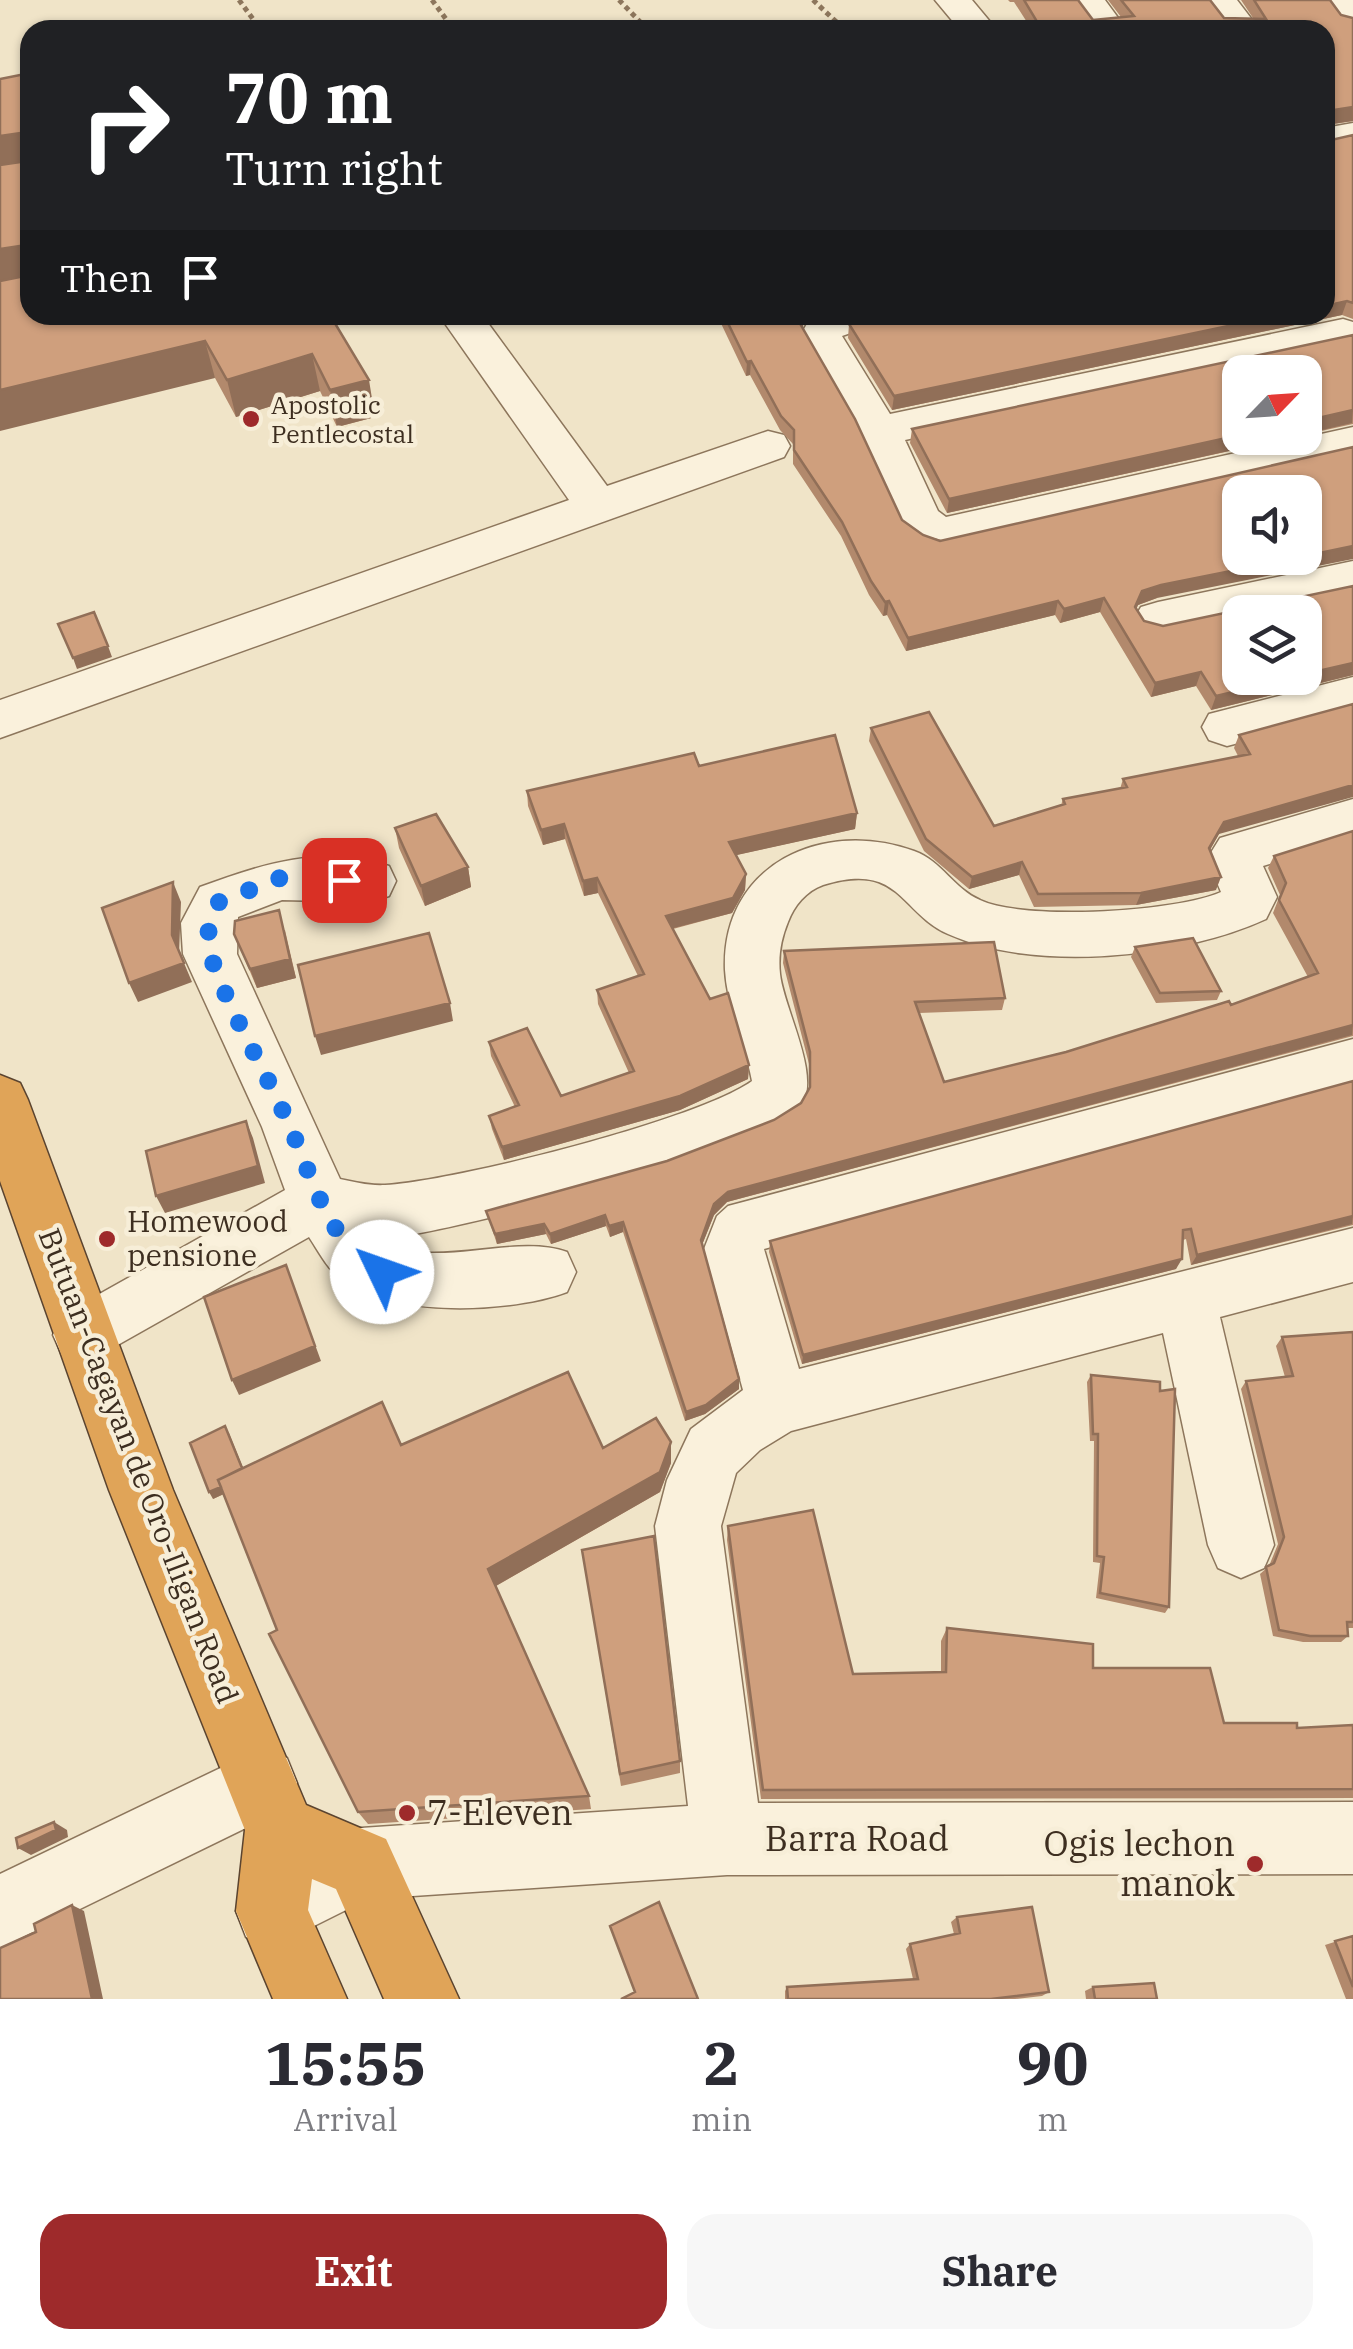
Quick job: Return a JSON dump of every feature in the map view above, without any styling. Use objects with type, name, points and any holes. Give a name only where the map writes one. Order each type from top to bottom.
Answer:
[{"type":"highway","name":"Butuan-Cagayan de Oro-Iligan Road","points":[[6,1136],[141,1490],[272,1806]]},
{"type":"highway","points":[[272,1806],[362,1864],[422,1999]]},
{"type":"highway","points":[[272,1806],[272,1911],[310,1999]]},
{"type":"street","points":[[952,0],[970,20]]},
{"type":"street","points":[[1218,0],[1234,20]]},
{"type":"street","points":[[1337,0],[1353,19]]},
{"type":"street","points":[[878,431],[1348,345],[1335,316]]},
{"type":"street","points":[[467,325],[597,506]]},
{"type":"street","points":[[827,325],[822,336],[878,431],[920,520],[940,536],[1353,442]]},
{"type":"street","points":[[0,719],[241,637],[768,446]]},
{"type":"street","points":[[1158,619],[1353,578]]},
{"type":"street","points":[[1227,726],[1353,695]]},
{"type":"street","points":[[84,1335],[319,1202],[379,1213],[480,1195],[701,1131],[768,1106],[779,1094],[780,1080],[773,1042],[751,980],[749,957],[778,888],[796,873],[848,862],[902,867],[968,920],[1056,934],[1219,918],[1246,904],[1250,897],[1234,859],[1250,848],[1289,835],[1353,820]]},
{"type":"street","points":[[370,881],[280,878],[219,902],[208,923],[210,954],[219,982],[290,1127],[319,1202],[362,1262],[382,1272],[462,1277],[546,1272]]},
{"type":"street","points":[[778,1404],[734,1250],[738,1235],[749,1225],[1353,1063]]},
{"type":"street","points":[[726,1839],[688,1526],[697,1482],[710,1451],[735,1428],[778,1404],[1353,1255]]},
{"type":"street","points":[[1186,1300],[1241,1546]]},
{"type":"street","points":[[0,1912],[272,1806]]},
{"type":"street","name":"Barra Road","points":[[362,1864],[726,1839],[1353,1838]]},
{"type":"street","points":[[272,1911],[362,1864]]},
{"type":"path","points":[[619,0],[638,20]]},
{"type":"path","points":[[814,0],[835,20]]},
{"type":"building","points":[[1024,0],[1078,0],[1093,20],[1036,20]]},
{"type":"building","points":[[1121,0],[1210,0],[1224,18],[1266,19],[1254,0],[1330,0],[1341,15],[1353,18],[1353,107],[1335,110],[1335,20],[1093,20],[1134,16]]},
{"type":"building","points":[[20,75],[20,133],[0,136],[0,79]]},
{"type":"building","points":[[1353,135],[1353,303],[1335,304],[1335,139]]},
{"type":"building","points":[[20,162],[20,246],[0,249],[0,165]]},
{"type":"building","points":[[20,277],[20,325],[336,325],[369,380],[330,390],[312,354],[227,380],[205,341],[0,390],[0,281]]},
{"type":"building","points":[[729,325],[801,325],[855,419],[902,520],[940,541],[1222,477],[1222,573],[1142,591],[1135,607],[1144,621],[1163,626],[1222,614],[1222,695],[1216,696],[1201,672],[1155,683],[1104,598],[1064,609],[1058,601],[908,638],[889,601],[885,602],[871,581],[842,522],[794,450],[794,430],[781,416],[751,361],[747,362]]},
{"type":"building","points":[[850,325],[1233,325],[894,396]]},
{"type":"building","points":[[1353,335],[1353,410],[1322,417],[1322,355],[1259,355]]},
{"type":"building","points":[[1222,363],[1222,439],[949,499],[912,429]]},
{"type":"building","points":[[1353,447],[1353,546],[1322,552],[1322,475],[1230,475]]},
{"type":"building","points":[[1353,586],[1353,663],[1322,670],[1322,595],[1310,595]]},
{"type":"building","points":[[94,612],[108,646],[73,658],[58,624]]},
{"type":"building","points":[[1353,704],[1353,785],[1224,822],[1209,848],[1221,877],[1141,893],[1038,894],[1022,862],[972,877],[926,839],[871,728],[929,712],[994,826],[1065,804],[1063,799],[1127,787],[1123,779],[1250,754],[1239,735]]},
{"type":"building","points":[[835,735],[857,813],[729,842],[746,874],[733,898],[666,916],[710,999],[728,993],[749,1065],[680,1096],[502,1147],[489,1116],[519,1105],[489,1042],[527,1028],[561,1096],[634,1071],[597,990],[644,974],[597,878],[583,881],[564,824],[541,830],[527,791],[694,753],[699,766]]},
{"type":"building","points":[[436,814],[468,867],[421,886],[395,828]]},
{"type":"building","points":[[1353,831],[1353,1025],[728,1192],[714,1204],[701,1240],[739,1379],[706,1405],[686,1412],[623,1222],[609,1226],[605,1215],[550,1234],[544,1224],[495,1234],[486,1211],[667,1161],[774,1120],[801,1103],[810,1087],[810,1052],[784,951],[994,942],[1005,998],[915,1002],[944,1082],[1066,1052],[1229,1001],[1231,1005],[1318,973],[1279,900],[1286,883],[1274,856]]},
{"type":"building","points":[[173,882],[172,935],[184,963],[129,983],[102,908]]},
{"type":"building","points":[[279,910],[290,959],[250,969],[234,934],[235,921]]},
{"type":"building","points":[[429,933],[450,1003],[315,1036],[298,965]]},
{"type":"building","points":[[1193,938],[1221,991],[1160,993],[1135,947]]},
{"type":"building","points":[[1353,1081],[1353,1216],[1197,1255],[1191,1229],[1183,1230],[1182,1259],[803,1355],[770,1241]]},
{"type":"building","points":[[246,1121],[258,1166],[156,1196],[146,1151]]},
{"type":"building","points":[[286,1265],[315,1346],[232,1380],[204,1297]]},
{"type":"building","points":[[1353,1332],[1353,1622],[1347,1622],[1348,1636],[1310,1636],[1279,1630],[1266,1567],[1274,1563],[1284,1537],[1246,1381],[1293,1376],[1282,1337]]},
{"type":"building","points":[[568,1372],[603,1448],[656,1418],[671,1442],[660,1472],[488,1569],[589,1796],[358,1812],[269,1634],[277,1630],[218,1480],[382,1402],[401,1445]]},
{"type":"building","points":[[1091,1375],[1160,1382],[1160,1391],[1175,1389],[1169,1607],[1100,1593],[1104,1557],[1097,1556],[1098,1434],[1093,1434]]},
{"type":"building","points":[[225,1426],[242,1468],[218,1480],[221,1487],[209,1492],[190,1443]]},
{"type":"building","points":[[813,1510],[853,1674],[946,1672],[947,1628],[1093,1644],[1093,1668],[1210,1668],[1224,1723],[1297,1723],[1297,1728],[1353,1725],[1353,1789],[763,1790],[728,1526]]},
{"type":"building","points":[[654,1536],[680,1761],[620,1774],[582,1550]]},
{"type":"building","points":[[54,1822],[56,1830],[18,1848],[16,1838]]},
{"type":"building","points":[[659,1902],[698,1999],[621,1999],[635,1992],[610,1926]]},
{"type":"building","points":[[72,1905],[92,1999],[0,1999],[0,1948],[36,1932],[34,1924]]},
{"type":"building","points":[[1032,1907],[1049,1992],[991,1999],[788,1999],[787,1987],[918,1979],[910,1944],[960,1933],[957,1917]]},
{"type":"building","points":[[1353,1936],[1353,1987],[1335,1941]]},
{"type":"building","points":[[1154,1983],[1157,1999],[1095,1999],[1093,1987]]},
{"type":"place","name":"Apostolic Pentlecostal","points":[[251,419]]},
{"type":"place","name":"Homewood pensione","points":[[107,1239]]},
{"type":"place","name":"7-Eleven","points":[[407,1813]]},
{"type":"place","name":"Ogis lechon manok","points":[[1255,1864]]},
{"type":"route","points":[[344,880],[280,878],[219,902],[208,923],[210,954],[219,982],[290,1127],[319,1202],[362,1262],[382,1272]]}]
